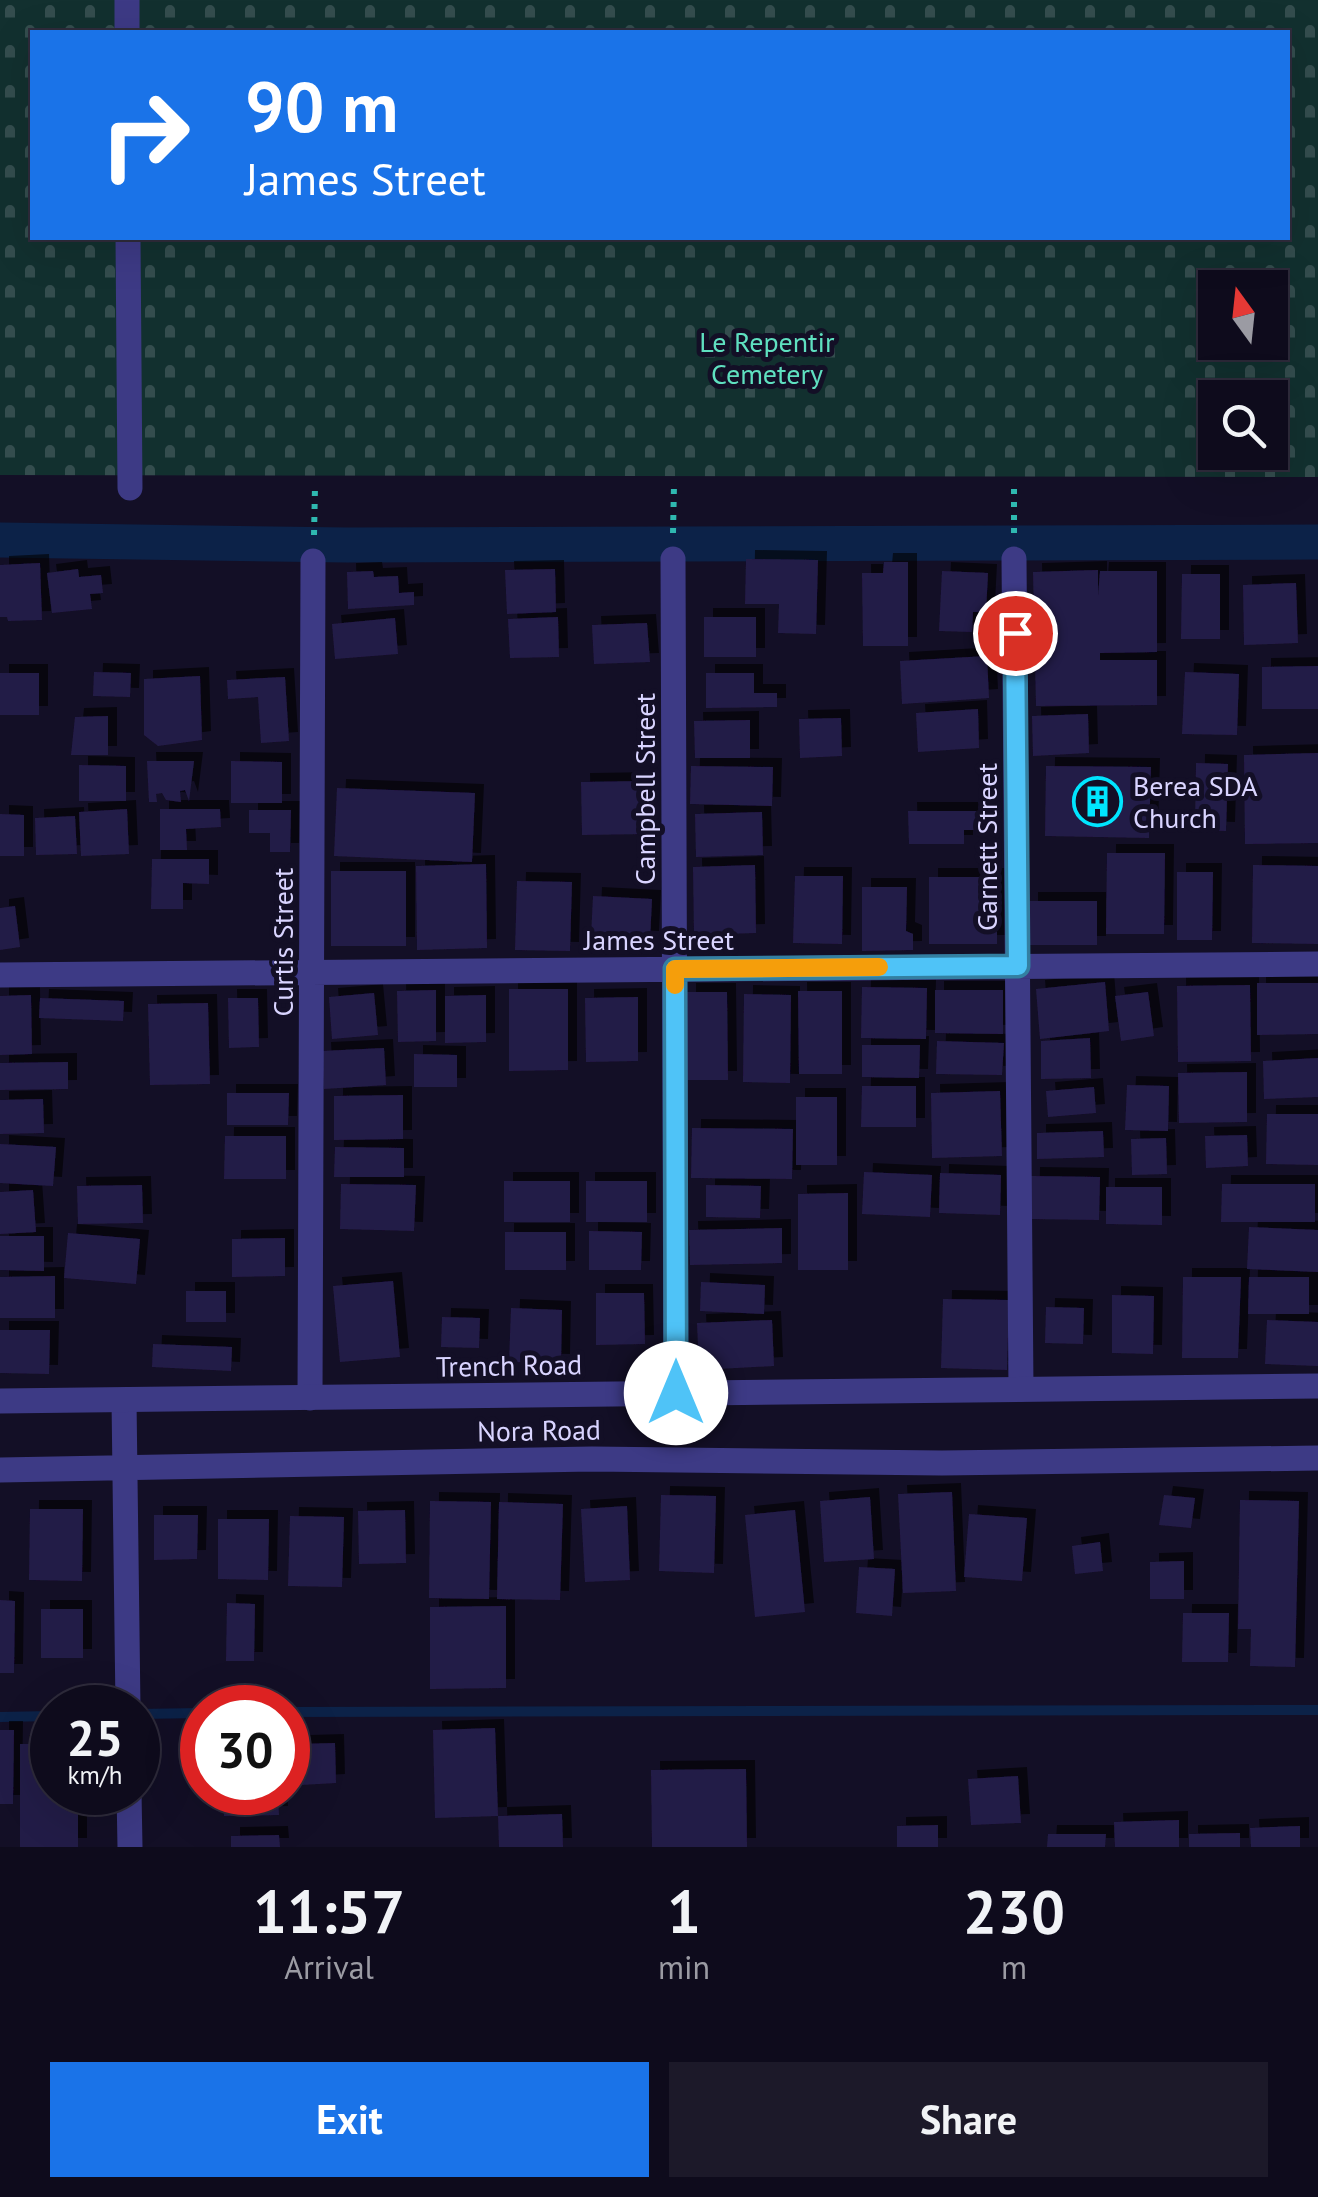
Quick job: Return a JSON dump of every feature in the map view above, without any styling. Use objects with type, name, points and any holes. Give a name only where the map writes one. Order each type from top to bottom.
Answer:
[{"type":"street","points":[[127,0],[127,30]]},
{"type":"street","points":[[128,240],[130,488]]},
{"type":"street","name":"Campbell Street","points":[[673,559],[676,1393]]},
{"type":"street","name":"Garnett Street","points":[[1014,559],[1021,1389]]},
{"type":"street","name":"Curtis Street","points":[[310,1398],[313,562]]},
{"type":"street","name":"James Street","points":[[0,975],[1318,964]]},
{"type":"street","name":"Trench Road","points":[[0,1401],[1318,1386]]},
{"type":"street","points":[[124,1400],[128,1685]]},
{"type":"street","name":"Nora Road","points":[[0,1470],[592,1459],[942,1463],[1318,1458]]},
{"type":"street","points":[[129,1815],[130,1847]]},
{"type":"path","points":[[1014,484],[1014,559]]},
{"type":"path","points":[[673,559],[674,486]]},
{"type":"path","points":[[313,562],[315,487]]},
{"type":"green space","name":"Le Repentir Cemetery","points":[[0,0],[1318,0],[1318,477],[0,475]]},
{"type":"building","points":[[746,559],[818,560],[816,634],[778,633],[779,604],[745,604]]},
{"type":"building","points":[[884,562],[908,562],[908,646],[863,646],[862,573],[883,573]]},
{"type":"building","points":[[40,563],[42,620],[8,621],[7,617],[0,617],[0,565]]},
{"type":"building","points":[[78,569],[79,577],[101,575],[103,593],[90,594],[92,609],[52,613],[47,573]]},
{"type":"building","points":[[555,569],[556,612],[507,614],[505,570]]},
{"type":"building","points":[[1098,570],[1098,596],[1100,571],[1157,571],[1157,652],[1100,653],[1100,660],[1157,660],[1157,705],[1036,706],[1033,572]]},
{"type":"building","points":[[373,571],[374,577],[398,576],[399,593],[414,592],[414,605],[348,609],[347,572]]},
{"type":"building","points":[[942,571],[988,573],[986,612],[973,612],[972,632],[939,631]]},
{"type":"building","points":[[1182,574],[1220,574],[1220,639],[1181,639]]},
{"type":"building","points":[[1296,583],[1298,643],[1244,645],[1243,585]]},
{"type":"building","points":[[558,617],[559,657],[510,658],[508,619]]},
{"type":"building","points":[[704,617],[756,617],[756,657],[704,657]]},
{"type":"building","points":[[395,618],[398,654],[335,659],[332,624]]},
{"type":"building","points":[[647,623],[650,662],[594,664],[592,625]]},
{"type":"building","points":[[987,656],[989,698],[902,704],[900,661]]},
{"type":"building","points":[[1318,666],[1318,709],[1262,709],[1262,667]]},
{"type":"building","points":[[94,672],[131,673],[130,697],[93,696]]},
{"type":"building","points":[[1185,672],[1239,674],[1237,735],[1182,734]]},
{"type":"building","points":[[0,673],[39,673],[39,715],[0,715]]},
{"type":"building","points":[[706,673],[754,673],[754,693],[777,693],[777,707],[706,708]]},
{"type":"building","points":[[200,676],[202,740],[158,746],[144,735],[144,679]]},
{"type":"building","points":[[285,677],[289,741],[261,743],[258,697],[228,699],[227,680]]},
{"type":"building","points":[[978,709],[979,748],[918,752],[916,713]]},
{"type":"building","points":[[1088,714],[1089,753],[1033,756],[1032,716]]},
{"type":"building","points":[[108,716],[108,755],[71,755],[75,717]]},
{"type":"building","points":[[841,718],[842,756],[800,758],[799,719]]},
{"type":"building","points":[[750,720],[750,758],[695,758],[694,721]]},
{"type":"building","points":[[1318,753],[1318,843],[1245,844],[1244,755]]},
{"type":"building","points":[[147,761],[194,761],[189,801],[185,790],[180,791],[181,802],[166,800],[162,793],[156,794],[157,802],[149,802]]},
{"type":"building","points":[[231,761],[282,762],[282,803],[231,803]]},
{"type":"building","points":[[1196,763],[1228,764],[1226,831],[1195,830]]},
{"type":"building","points":[[79,765],[126,766],[126,801],[79,801]]},
{"type":"building","points":[[691,766],[773,767],[772,806],[690,804]]},
{"type":"building","name":"Berea SDA Church","points":[[1046,766],[1151,767],[1149,838],[1045,836]]},
{"type":"building","points":[[645,781],[647,834],[582,835],[581,782]]},
{"type":"building","points":[[337,788],[475,793],[472,862],[334,856]]},
{"type":"building","points":[[127,809],[129,854],[81,856],[79,812]]},
{"type":"building","points":[[160,809],[220,809],[221,827],[186,829],[187,850],[160,850]]},
{"type":"building","points":[[249,810],[291,810],[290,852],[270,852],[270,833],[249,833]]},
{"type":"building","points":[[908,811],[977,811],[978,830],[964,830],[964,844],[909,844]]},
{"type":"building","points":[[762,812],[763,855],[696,857],[695,814]]},
{"type":"building","points":[[0,814],[24,815],[24,856],[0,856]]},
{"type":"building","points":[[75,816],[77,854],[36,855],[35,818]]},
{"type":"building","points":[[1107,853],[1165,853],[1164,934],[1106,934]]},
{"type":"building","points":[[152,859],[209,859],[209,884],[183,883],[183,909],[151,909]]},
{"type":"building","points":[[486,864],[487,948],[417,950],[416,866]]},
{"type":"building","points":[[755,865],[756,933],[694,935],[693,867]]},
{"type":"building","points":[[1253,865],[1318,866],[1318,944],[1252,943]]},
{"type":"building","points":[[331,871],[406,871],[406,946],[331,946]]},
{"type":"building","points":[[1177,872],[1213,872],[1212,940],[1177,940]]},
{"type":"building","points":[[795,876],[843,876],[842,944],[793,943]]},
{"type":"building","points":[[929,877],[997,877],[997,944],[929,944]]},
{"type":"building","points":[[517,881],[572,882],[570,951],[515,950]]},
{"type":"building","points":[[862,887],[907,887],[906,931],[913,934],[913,950],[862,951]]},
{"type":"building","points":[[593,896],[652,899],[650,940],[591,937]]},
{"type":"building","points":[[1029,901],[1097,901],[1097,945],[1029,945]]},
{"type":"building","points":[[15,906],[20,947],[0,950],[0,908]]},
{"type":"building","points":[[1105,982],[1109,1031],[1040,1039],[1036,989]]},
{"type":"building","points":[[1257,983],[1318,983],[1318,1034],[1257,1035]]},
{"type":"building","points":[[1250,985],[1251,1061],[1178,1062],[1177,986]]},
{"type":"building","points":[[862,987],[927,988],[926,1039],[861,1038]]},
{"type":"building","points":[[509,989],[568,989],[568,1070],[509,1071]]},
{"type":"building","points":[[436,990],[436,1041],[398,1042],[397,991]]},
{"type":"building","points":[[935,990],[1003,990],[1003,1034],[935,1033]]},
{"type":"building","points":[[798,991],[842,991],[842,1074],[799,1074]]},
{"type":"building","points":[[687,992],[727,992],[728,1080],[687,1080]]},
{"type":"building","points":[[1148,992],[1154,1036],[1121,1041],[1115,996]]},
{"type":"building","points":[[374,993],[378,1035],[332,1039],[329,997]]},
{"type":"building","points":[[744,994],[791,995],[790,1083],[743,1082]]},
{"type":"building","points":[[31,995],[32,1054],[0,1055],[0,996]]},
{"type":"building","points":[[486,995],[486,1042],[445,1043],[445,996]]},
{"type":"building","points":[[638,997],[638,1061],[586,1062],[585,998]]},
{"type":"building","points":[[40,998],[124,1001],[123,1021],[39,1018]]},
{"type":"building","points":[[228,998],[258,998],[259,1047],[229,1048]]},
{"type":"building","points":[[208,1003],[210,1084],[150,1085],[148,1004]]},
{"type":"building","points":[[1090,1038],[1091,1078],[1041,1079],[1041,1041]]},
{"type":"building","points":[[937,1041],[1004,1043],[1002,1075],[936,1074]]},
{"type":"building","points":[[862,1045],[920,1045],[919,1078],[862,1077]]},
{"type":"building","points":[[384,1048],[386,1085],[324,1089],[322,1051]]},
{"type":"building","points":[[414,1054],[457,1055],[457,1087],[414,1087]]},
{"type":"building","points":[[1318,1058],[1318,1097],[1264,1099],[1263,1061]]},
{"type":"building","points":[[68,1062],[68,1089],[0,1090],[0,1063]]},
{"type":"building","points":[[1247,1072],[1247,1122],[1179,1123],[1178,1073]]},
{"type":"building","points":[[1127,1085],[1169,1086],[1168,1131],[1125,1130]]},
{"type":"building","points":[[862,1086],[916,1086],[916,1127],[861,1127]]},
{"type":"building","points":[[1094,1087],[1096,1113],[1048,1117],[1046,1091]]},
{"type":"building","points":[[1000,1091],[1002,1156],[932,1158],[931,1093]]},
{"type":"building","points":[[227,1093],[289,1093],[288,1125],[227,1125]]},
{"type":"building","points":[[403,1095],[403,1139],[334,1140],[334,1096]]},
{"type":"building","points":[[796,1097],[837,1097],[837,1165],[796,1165]]},
{"type":"building","points":[[43,1099],[44,1133],[0,1134],[0,1100]]},
{"type":"building","points":[[1267,1114],[1318,1114],[1318,1165],[1266,1164]]},
{"type":"building","points":[[692,1128],[793,1129],[792,1179],[691,1178]]},
{"type":"building","points":[[1103,1131],[1104,1157],[1037,1159],[1037,1133]]},
{"type":"building","points":[[1247,1135],[1248,1166],[1206,1168],[1205,1136]]},
{"type":"building","points":[[225,1136],[286,1136],[286,1179],[224,1179]]},
{"type":"building","points":[[1166,1138],[1167,1174],[1132,1175],[1131,1139]]},
{"type":"building","points":[[0,1144],[56,1147],[53,1186],[0,1183]]},
{"type":"building","points":[[335,1147],[404,1148],[404,1177],[334,1177]]},
{"type":"building","points":[[864,1172],[932,1175],[930,1217],[862,1214]]},
{"type":"building","points":[[940,1173],[1001,1175],[1000,1215],[939,1213]]},
{"type":"building","points":[[1031,1176],[1100,1177],[1099,1220],[1030,1219]]},
{"type":"building","points":[[504,1181],[570,1181],[570,1222],[504,1222]]},
{"type":"building","points":[[586,1181],[647,1181],[647,1222],[586,1222]]},
{"type":"building","points":[[341,1184],[416,1185],[414,1231],[340,1229]]},
{"type":"building","points":[[1222,1184],[1315,1184],[1315,1222],[1221,1222]]},
{"type":"building","points":[[142,1185],[143,1223],[78,1224],[77,1186]]},
{"type":"building","points":[[706,1185],[761,1186],[760,1218],[706,1217]]},
{"type":"building","points":[[1106,1187],[1162,1187],[1162,1225],[1106,1224]]},
{"type":"building","points":[[33,1190],[36,1232],[0,1234],[0,1192]]},
{"type":"building","points":[[848,1193],[848,1270],[798,1270],[798,1194]]},
{"type":"building","points":[[1249,1227],[1318,1230],[1318,1272],[1247,1269]]},
{"type":"building","points":[[782,1228],[782,1263],[690,1265],[689,1230]]},
{"type":"building","points":[[589,1231],[642,1232],[641,1270],[589,1270]]},
{"type":"building","points":[[505,1232],[566,1232],[566,1270],[505,1270]]},
{"type":"building","points":[[68,1233],[140,1239],[136,1284],[64,1278]]},
{"type":"building","points":[[0,1236],[44,1236],[44,1271],[0,1270]]},
{"type":"building","points":[[285,1238],[285,1276],[232,1277],[232,1239]]},
{"type":"building","points":[[55,1276],[55,1318],[0,1318],[0,1277]]},
{"type":"building","points":[[1183,1277],[1241,1277],[1238,1358],[1182,1358]]},
{"type":"building","points":[[1249,1277],[1309,1277],[1309,1314],[1248,1314]]},
{"type":"building","points":[[393,1281],[400,1357],[340,1362],[333,1286]]},
{"type":"building","points":[[701,1282],[765,1285],[764,1314],[700,1311]]},
{"type":"building","points":[[186,1291],[226,1291],[226,1322],[186,1322]]},
{"type":"building","points":[[596,1293],[644,1293],[645,1344],[596,1345]]},
{"type":"building","points":[[1112,1295],[1154,1296],[1153,1354],[1112,1353]]},
{"type":"building","points":[[943,1299],[1009,1300],[1007,1370],[941,1368]]},
{"type":"building","points":[[1046,1307],[1084,1308],[1083,1344],[1045,1343]]},
{"type":"building","points":[[511,1308],[562,1310],[561,1363],[509,1362]]},
{"type":"building","points":[[442,1317],[480,1318],[479,1348],[441,1347]]},
{"type":"building","points":[[772,1320],[774,1366],[699,1370],[697,1323]]},
{"type":"building","points":[[1267,1320],[1318,1322],[1318,1366],[1265,1364]]},
{"type":"building","points":[[0,1330],[50,1330],[49,1374],[0,1373]]},
{"type":"building","points":[[153,1344],[232,1347],[231,1371],[152,1367]]},
{"type":"building","points":[[952,1492],[956,1591],[903,1593],[898,1494]]},
{"type":"building","points":[[661,1495],[716,1496],[714,1573],[659,1571]]},
{"type":"building","points":[[1164,1495],[1195,1498],[1191,1528],[1159,1525]]},
{"type":"building","points":[[870,1497],[874,1559],[824,1562],[820,1501]]},
{"type":"building","points":[[1240,1500],[1299,1501],[1295,1667],[1250,1666],[1251,1629],[1238,1629]]},
{"type":"building","points":[[430,1501],[491,1502],[489,1599],[429,1598]]},
{"type":"building","points":[[499,1502],[563,1504],[560,1600],[497,1599]]},
{"type":"building","points":[[627,1506],[630,1580],[585,1582],[581,1509]]},
{"type":"building","points":[[30,1509],[83,1509],[82,1581],[29,1580]]},
{"type":"building","points":[[405,1510],[406,1563],[359,1564],[358,1511]]},
{"type":"building","points":[[795,1510],[805,1612],[755,1617],[745,1515]]},
{"type":"building","points":[[969,1514],[1027,1518],[1022,1581],[964,1577]]},
{"type":"building","points":[[154,1515],[198,1515],[197,1559],[154,1560]]},
{"type":"building","points":[[290,1516],[344,1517],[342,1587],[288,1586]]},
{"type":"building","points":[[218,1519],[269,1519],[268,1580],[218,1579]]},
{"type":"building","points":[[1100,1542],[1103,1571],[1075,1574],[1072,1546]]},
{"type":"building","points":[[1184,1561],[1184,1599],[1150,1599],[1150,1562]]},
{"type":"building","points":[[859,1567],[895,1569],[892,1616],[856,1613]]},
{"type":"building","points":[[0,1600],[15,1601],[14,1673],[0,1673]]},
{"type":"building","points":[[227,1603],[255,1604],[254,1661],[226,1661]]},
{"type":"building","points":[[506,1606],[506,1688],[430,1689],[430,1607]]},
{"type":"building","points":[[41,1609],[83,1609],[83,1658],[41,1658]]},
{"type":"building","points":[[1183,1613],[1229,1613],[1228,1662],[1182,1662]]},
{"type":"building","points":[[495,1728],[498,1816],[435,1818],[433,1730]]},
{"type":"building","points":[[0,1730],[14,1730],[13,1804],[0,1804]]},
{"type":"building","points":[[335,1743],[336,1783],[310,1784],[310,1744]]},
{"type":"building","points":[[20,1744],[30,1744],[30,1815],[78,1815],[78,1847],[20,1847]]},
{"type":"building","points":[[746,1769],[747,1847],[652,1847],[651,1770]]},
{"type":"building","points":[[1018,1776],[1021,1823],[971,1825],[968,1779]]},
{"type":"building","points":[[562,1814],[563,1847],[499,1847],[498,1816]]},
{"type":"building","points":[[1179,1820],[1179,1847],[1115,1847],[1114,1822]]},
{"type":"building","points":[[938,1825],[938,1847],[897,1847],[897,1826]]},
{"type":"building","points":[[1300,1826],[1300,1847],[1251,1847],[1250,1828]]},
{"type":"building","points":[[1240,1833],[1240,1847],[1189,1847],[1189,1834]]},
{"type":"building","points":[[1048,1834],[1106,1834],[1105,1847],[1047,1847]]},
{"type":"building","points":[[279,1835],[280,1847],[231,1847],[231,1836]]},
{"type":"waterway","points":[[0,540],[347,545],[1318,542]]},
{"type":"waterway","points":[[310,1712],[1318,1710]]},
{"type":"waterway","points":[[160,1714],[180,1713]]},
{"type":"waterway","points":[[0,1717],[30,1716]]},
{"type":"slow traffic","points":[[675,985],[675,969],[879,967]]},
{"type":"place","name":"Berea SDA Church","points":[[1098,801]]},
{"type":"route","points":[[676,1393],[675,969],[1018,966],[1015,633]]}]
